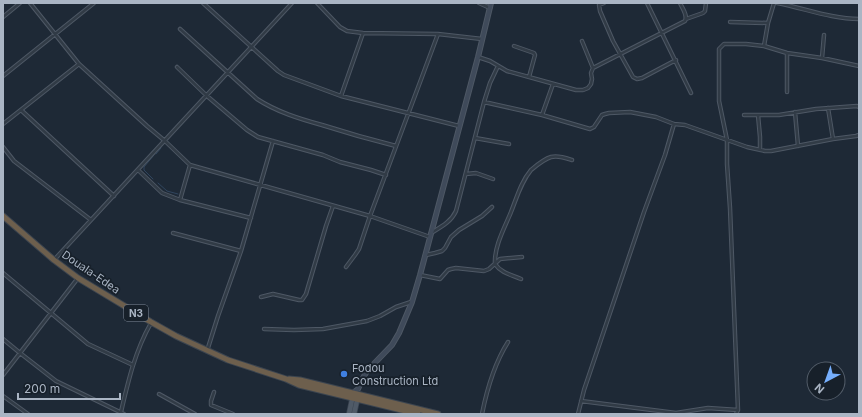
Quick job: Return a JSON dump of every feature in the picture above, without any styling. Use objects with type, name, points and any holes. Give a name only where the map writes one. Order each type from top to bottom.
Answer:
[{"type":"highway","name":"Douala-Edea","points":[[3,216],[54,260],[78,278],[151,322],[207,351],[228,360],[286,379],[300,380],[438,414]]},
{"type":"highway","name":"Douala-Edea","points":[[356,395],[418,414]]},
{"type":"main road","points":[[349,414],[363,378],[368,370],[392,345],[399,333],[412,302],[478,57],[490,5]]},
{"type":"main road","points":[[354,414],[356,395]]},
{"type":"street","points":[[3,17],[20,3]]},
{"type":"street","points":[[30,3],[79,64],[190,165],[370,216],[431,235],[453,218],[456,211],[484,102],[490,82],[498,66]]},
{"type":"street","points":[[3,76],[94,3]]},
{"type":"street","points":[[203,3],[278,72],[284,75],[341,96],[459,126]]},
{"type":"street","points":[[54,260],[292,3]]},
{"type":"street","points":[[317,3],[344,30],[347,31],[363,33],[438,34],[482,39]]},
{"type":"street","points":[[478,3],[490,5]]},
{"type":"street","points":[[604,3],[600,5],[600,11],[633,77],[637,80],[676,60]]},
{"type":"street","points":[[647,3],[691,93]]},
{"type":"street","points":[[680,3],[686,15],[686,19]]},
{"type":"street","points":[[593,68],[682,23],[686,19],[703,13],[705,11],[706,3]]},
{"type":"street","points":[[764,46],[768,23],[774,3]]},
{"type":"street","points":[[777,3],[818,13],[859,19]]},
{"type":"street","points":[[730,22],[768,23]]},
{"type":"street","points":[[180,30],[257,99],[265,104],[315,123],[396,146]]},
{"type":"street","points":[[341,96],[363,33]]},
{"type":"street","points":[[346,267],[359,249],[438,34]]},
{"type":"street","points":[[822,58],[824,35]]},
{"type":"street","points":[[478,57],[490,61],[507,71],[576,90],[583,90],[591,84],[591,74],[593,68],[582,40]]},
{"type":"street","points":[[736,414],[738,410],[727,140],[719,101],[719,49],[724,44],[764,46],[787,53],[822,58],[859,66]]},
{"type":"street","points":[[514,46],[534,53],[535,55],[529,77]]},
{"type":"street","points":[[787,53],[787,92]]},
{"type":"street","points":[[3,124],[79,64]]},
{"type":"street","points":[[177,67],[207,96],[252,134],[386,175]]},
{"type":"street","points":[[542,116],[553,84]]},
{"type":"street","points":[[484,102],[590,129],[594,127],[602,116],[609,113],[621,112],[647,114],[674,124],[685,125],[747,147],[765,151],[859,135]]},
{"type":"street","points":[[744,115],[780,115],[828,108],[859,107]]},
{"type":"street","points":[[828,108],[833,139]]},
{"type":"street","points":[[20,110],[114,196]]},
{"type":"street","points":[[795,112],[798,146]]},
{"type":"street","points":[[758,115],[760,150]]},
{"type":"street","points":[[578,414],[584,390],[644,212],[665,155],[674,124]]},
{"type":"street","points":[[475,138],[508,144]]},
{"type":"street","points":[[207,351],[242,251],[273,141]]},
{"type":"street","points":[[3,147],[14,161],[92,220]]},
{"type":"street","points":[[521,279],[500,270],[495,264],[496,251],[503,230],[523,182],[532,170],[546,158],[554,156],[572,160]]},
{"type":"street","points":[[180,200],[190,165]]},
{"type":"street","points":[[138,170],[162,192],[180,200],[251,218]]},
{"type":"street","points":[[466,174],[476,173],[493,180]]},
{"type":"street","points":[[261,296],[273,294],[299,300],[304,298],[326,226],[334,206]]},
{"type":"street","points":[[425,255],[442,251],[451,237],[459,230],[482,216],[492,207]]},
{"type":"street","points":[[173,233],[242,251]]},
{"type":"street","points":[[420,275],[440,279],[448,270],[451,269],[456,268],[484,271],[490,269],[504,258],[522,257]]},
{"type":"street","points":[[3,273],[88,344],[133,364]]},
{"type":"street","points":[[3,375],[78,278]]},
{"type":"street","points":[[264,329],[323,329],[367,321],[396,307],[412,302]]},
{"type":"street","points":[[3,339],[20,354],[56,380],[122,414],[133,364],[151,322]]},
{"type":"street","points":[[482,414],[485,399],[495,370],[501,354],[508,342]]},
{"type":"street","points":[[214,392],[211,406],[233,414]]},
{"type":"street","points":[[159,394],[195,414]]},
{"type":"street","points":[[3,396],[28,414]]},
{"type":"street","points":[[581,401],[676,412],[708,408],[738,410]]},
{"type":"waterway","points":[[156,154],[161,148]]},
{"type":"waterway","points":[[153,179],[144,170],[144,167],[154,155]]},
{"type":"waterway","points":[[158,183],[167,191],[178,194]]},
{"type":"place","name":"Fodou Construction Ltd","points":[[344,374]]}]
